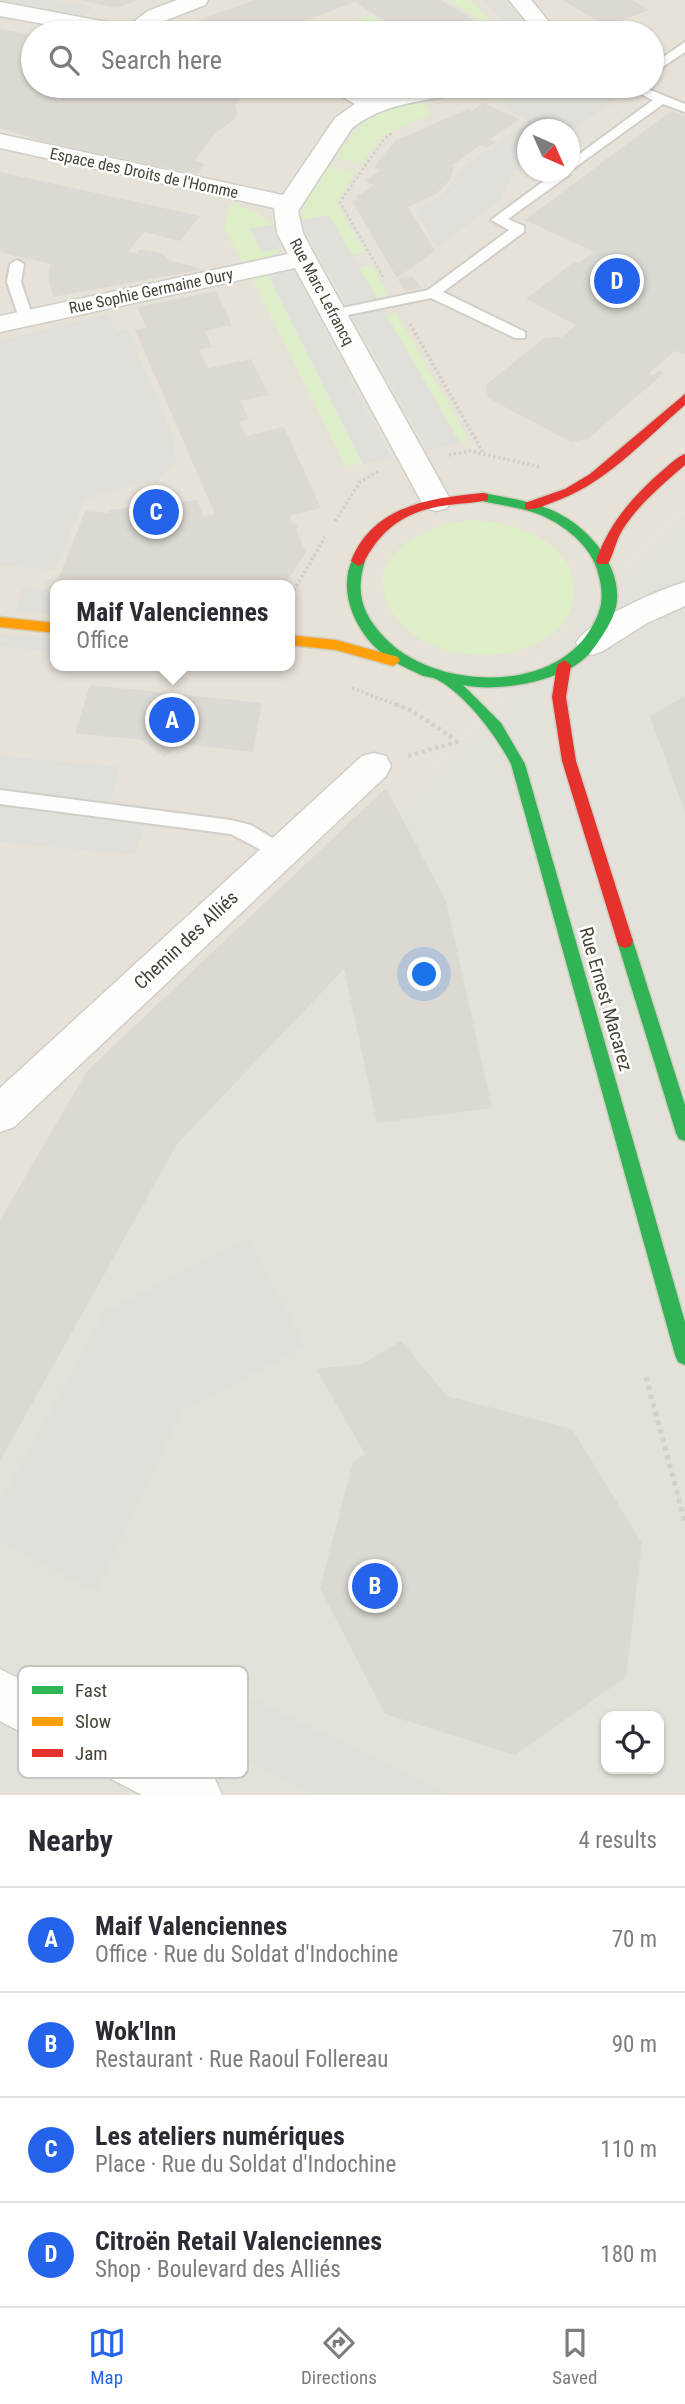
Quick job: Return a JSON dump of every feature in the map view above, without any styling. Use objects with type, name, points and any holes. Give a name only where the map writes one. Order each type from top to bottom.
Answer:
[{"type":"main road","points":[[530,506],[583,486],[605,470],[685,398]]},
{"type":"main road","points":[[603,561],[605,547],[618,524],[685,457]]},
{"type":"main road","points":[[295,639],[336,645],[444,678],[475,683],[507,682],[537,676],[564,665],[592,643],[610,609],[611,585],[603,561],[579,533],[556,517],[530,506],[484,497],[436,501],[409,510],[376,530],[355,559],[346,598],[368,633],[386,651],[410,666]]},
{"type":"main road","points":[[0,621],[50,627]]},
{"type":"main road","points":[[295,635],[310,628]]},
{"type":"main road","name":"Rue Ernest Macarez","points":[[564,665],[559,697],[569,761],[685,1133]]},
{"type":"main road","name":"Rue Ernest Macarez","points":[[444,678],[486,714],[504,736],[518,764],[685,1356]]},
{"type":"street","points":[[148,21],[197,0]]},
{"type":"street","points":[[520,0],[537,21]]},
{"type":"street","points":[[0,9],[65,21]]},
{"type":"street","points":[[361,98],[372,104]]},
{"type":"street","points":[[288,204],[343,123],[372,104],[393,98]]},
{"type":"street","name":"Espace des Droits de l'Homme","points":[[0,141],[288,204]]},
{"type":"street","name":"Rue Marc Lefrancq","points":[[288,204],[285,219],[303,258],[436,501]]},
{"type":"street","name":"Rue Sophie Germaine Oury","points":[[13,321],[303,258]]},
{"type":"street","points":[[592,643],[636,615],[685,593]]},
{"type":"street","name":"Chemin des Alliés","points":[[0,1114],[374,766]]},
{"type":"street","points":[[0,1694],[18,1703]]},
{"type":"street","points":[[163,1778],[196,1795]]},
{"type":"lane","points":[[664,61],[685,46]]},
{"type":"lane","points":[[580,159],[662,99],[685,108]]},
{"type":"lane","points":[[333,314],[433,293],[519,229],[498,220],[550,182]]},
{"type":"lane","points":[[13,321],[17,264]]},
{"type":"lane","points":[[433,293],[520,335]]},
{"type":"lane","points":[[0,797],[230,827],[244,830],[280,852]]},
{"type":"path","points":[[403,128],[384,139],[340,202],[484,454]]},
{"type":"path","points":[[347,686],[412,711],[437,725],[457,742]]},
{"type":"path","points":[[374,766],[468,738]]},
{"type":"shaded area","points":[[0,0],[685,0],[685,512],[0,1226]]},
{"type":"shaded area","points":[[0,0],[53,0],[92,7],[84,16]]},
{"type":"shaded area","points":[[483,0],[504,0],[521,21],[504,21]]},
{"type":"shaded area","points":[[516,98],[619,98],[580,125],[580,119],[526,119],[501,107]]},
{"type":"shaded area","points":[[517,130],[517,169],[499,201],[437,248],[415,210],[436,200],[450,186],[461,168]]},
{"type":"shaded area","points":[[329,215],[460,443],[428,450],[300,221]]},
{"type":"shaded area","points":[[273,225],[282,248],[262,252],[250,229]]},
{"type":"shaded area","points":[[294,270],[391,458],[363,464],[268,275]]},
{"type":"shaded area","points":[[107,314],[116,331],[127,329],[173,436],[176,463],[155,481],[84,499],[55,570],[0,565],[0,341]]},
{"type":"shaded area","points":[[685,512],[685,1795],[0,1795],[0,1226]]},
{"type":"shaded area","points":[[23,588],[50,591],[50,614],[15,611]]},
{"type":"shaded area","points":[[0,634],[50,639],[50,651],[0,646]]},
{"type":"shaded area","points":[[0,756],[120,767],[111,801],[149,804],[136,855],[0,842]]},
{"type":"shaded area","points":[[248,1238],[305,1346],[182,1411],[96,1592],[0,1542],[0,1502],[105,1312]]},
{"type":"shaded area","points":[[248,1696],[450,1795],[315,1795],[248,1762]]},
{"type":"green space","points":[[448,0],[471,0],[491,21],[482,21]]},
{"type":"green space","points":[[371,15],[381,21],[355,21]]},
{"type":"green space","points":[[424,102],[431,114],[381,137],[361,164],[336,158],[354,132],[372,116],[393,108]]},
{"type":"green space","points":[[330,166],[355,172],[336,203],[365,252],[351,255],[328,215],[300,220],[304,206]]},
{"type":"green space","points":[[231,203],[253,210],[273,225],[250,229],[262,252],[282,248],[269,258],[244,265],[224,227]]},
{"type":"green space","points":[[372,266],[389,296],[376,298],[359,268]]},
{"type":"green space","points":[[268,275],[363,464],[346,467],[252,278]]},
{"type":"green space","points":[[396,313],[470,441],[460,443],[386,315]]},
{"type":"green space","points":[[472,520],[506,524],[523,530],[539,537],[564,559],[572,574],[573,600],[564,622],[546,638],[502,654],[460,653],[422,640],[406,628],[393,613],[384,593],[384,575],[390,560],[417,536],[435,528]]},
{"type":"building","points":[[80,0],[138,0],[116,8]]},
{"type":"building","points":[[255,0],[441,0],[475,21],[385,21],[355,2],[304,21],[196,21]]},
{"type":"building","points":[[562,0],[632,0],[649,10],[621,21],[598,21]]},
{"type":"building","points":[[0,29],[21,33],[21,98],[241,98],[235,105],[237,113],[234,120],[215,133],[194,161],[205,164],[197,174],[46,142],[0,128]]},
{"type":"building","points":[[483,103],[520,119],[490,139],[496,142],[486,148],[480,145],[451,166],[454,167],[450,180],[436,194],[408,207],[435,251],[397,278],[352,201],[358,200],[356,197],[374,185],[365,181],[381,170],[374,167],[395,141],[468,109],[472,111]]},
{"type":"building","points":[[671,111],[685,116],[685,354],[675,351],[649,373],[654,375],[659,370],[664,373],[588,439],[571,442],[488,398],[486,385],[544,338],[562,337],[576,325],[526,299],[575,261],[579,263],[594,252],[525,220],[576,182],[580,182],[580,179]]},
{"type":"building","points":[[0,172],[200,216],[180,241],[144,232],[128,252],[137,254],[140,249],[161,253],[171,261],[205,269],[53,297],[48,277],[51,264],[0,252]]},
{"type":"building","points":[[413,276],[422,288],[405,291],[398,279]]},
{"type":"building","points":[[216,291],[232,325],[205,331],[212,347],[199,350],[208,368],[251,359],[269,395],[240,401],[249,419],[239,422],[246,436],[284,427],[321,508],[290,516],[292,523],[297,525],[297,532],[306,553],[287,580],[58,580],[85,511],[109,513],[109,510],[197,500],[204,517],[215,514],[135,330],[146,327],[137,307]]},
{"type":"building","points":[[90,685],[262,703],[253,752],[181,744],[165,757],[142,740],[75,733]]},
{"type":"building","points":[[685,696],[685,813],[650,716]]},
{"type":"building","points":[[386,788],[446,901],[492,1108],[377,1123],[344,969],[177,1144],[0,1461],[0,1220],[87,1071]]},
{"type":"building","points":[[401,1341],[447,1396],[572,1429],[642,1543],[626,1677],[515,1755],[385,1714],[320,1588],[353,1462],[365,1454],[316,1369],[362,1364]]},
{"type":"traffic: fast","points":[[358,561],[352,587],[364,624],[391,653],[427,672],[469,681],[512,681],[552,671],[583,651],[603,621],[610,601],[604,569],[591,547],[573,528],[562,521],[533,508],[483,497]]},
{"type":"traffic: fast","points":[[444,678],[487,716],[518,764],[685,1355]]},
{"type":"traffic: fast","points":[[625,941],[685,1133]]},
{"type":"traffic: slow","points":[[0,622],[50,627]]},
{"type":"traffic: slow","points":[[295,641],[336,645],[393,661]]},
{"type":"traffic: jam","points":[[530,506],[570,492],[595,477],[685,398]]},
{"type":"traffic: jam","points":[[603,561],[625,516],[685,458]]},
{"type":"traffic: jam","points":[[358,561],[368,541],[396,517],[435,503],[483,497]]},
{"type":"traffic: jam","points":[[564,665],[559,697],[569,761],[625,941]]},
{"type":"place","name":"Citroën Retail Valenciennes","points":[[617,281]]},
{"type":"place","name":"Les ateliers numériques","points":[[156,512]]},
{"type":"place","name":"Maif Valenciennes","points":[[172,720]]},
{"type":"place","name":"Wok'Inn","points":[[375,1586]]}]
